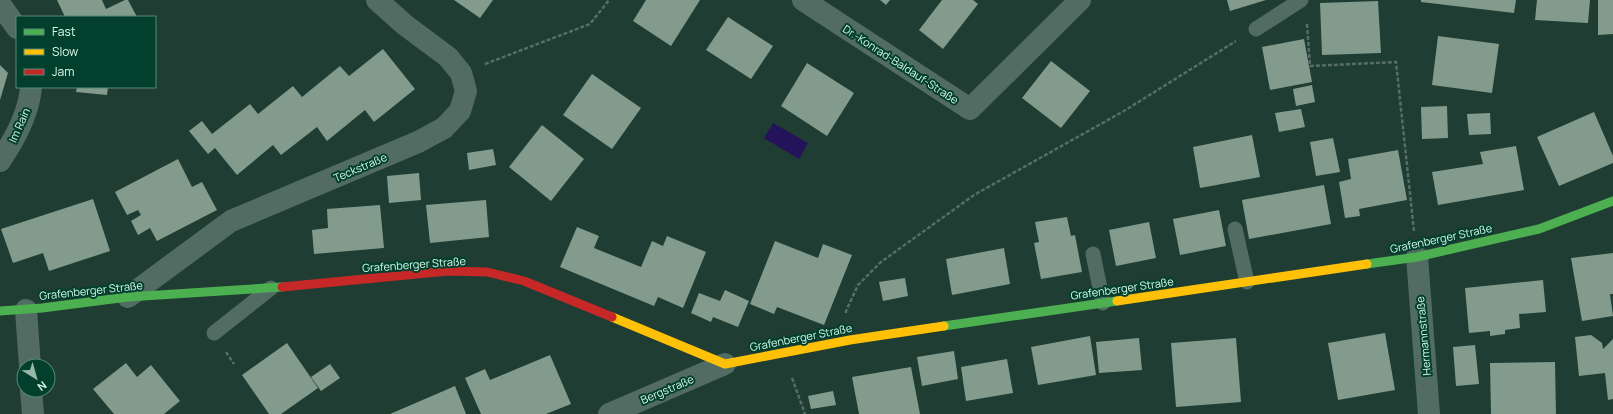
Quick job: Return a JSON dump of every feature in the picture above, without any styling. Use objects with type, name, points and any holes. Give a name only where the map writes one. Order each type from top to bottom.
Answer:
[{"type":"street","name":"Teckstraße","points":[[128,297],[231,221],[418,142],[444,128],[460,111],[466,91],[461,73],[448,57],[404,25],[377,0]]},
{"type":"street","name":"Dr.-Konrad-Baldauf-Straße","points":[[803,0],[970,109],[1080,0]]},
{"type":"street","points":[[0,4],[16,27]]},
{"type":"street","name":"Im Rain","points":[[0,161],[9,148],[20,126],[30,98],[32,88]]},
{"type":"street","name":"Grafenberger Straße","points":[[0,311],[26,310],[128,297],[271,288],[448,271],[487,272],[524,281],[725,364],[850,340],[1417,257],[1539,229],[1613,201]]},
{"type":"street","name":"Hermannstraße","points":[[1417,257],[1429,414]]},
{"type":"street","points":[[26,310],[29,358]]},
{"type":"street","name":"Bergstraße","points":[[609,414],[725,364]]},
{"type":"street","points":[[32,398],[33,414]]},
{"type":"lane","points":[[1256,29],[1301,0]]},
{"type":"lane","points":[[1235,229],[1247,282]]},
{"type":"lane","points":[[1093,254],[1103,303]]},
{"type":"lane","points":[[214,333],[271,288]]},
{"type":"path","points":[[479,66],[590,24],[609,0]]},
{"type":"path","points":[[1307,22],[1310,66],[1396,62],[1417,257]]},
{"type":"path","points":[[850,340],[846,311],[858,285],[881,262],[974,195],[1124,111],[1256,29]]},
{"type":"path","points":[[783,353],[805,414]]},
{"type":"shaded area","points":[[773,123],[808,143],[799,159],[764,138]]},
{"type":"building","points":[[57,0],[102,0],[106,9],[128,0],[136,16],[65,16]]},
{"type":"building","points":[[454,0],[493,0],[480,18]]},
{"type":"building","points":[[646,0],[700,0],[671,46],[633,21]]},
{"type":"building","points":[[880,0],[890,0],[886,5]]},
{"type":"building","points":[[942,0],[973,0],[978,4],[943,49],[919,30]]},
{"type":"building","points":[[1227,0],[1266,0],[1230,11]]},
{"type":"building","points":[[1421,0],[1516,0],[1514,13],[1421,2]]},
{"type":"building","points":[[1537,0],[1590,0],[1588,23],[1535,20]]},
{"type":"building","points":[[1598,0],[1613,0],[1613,34],[1598,35]]},
{"type":"building","points":[[1378,1],[1381,53],[1322,55],[1320,3]]},
{"type":"building","points":[[728,17],[773,46],[751,79],[706,50]]},
{"type":"building","points":[[1438,36],[1499,44],[1492,93],[1432,85]]},
{"type":"building","points":[[1304,39],[1312,82],[1270,90],[1262,47]]},
{"type":"building","points":[[383,49],[415,89],[374,122],[365,110],[327,141],[317,127],[281,155],[273,145],[237,175],[215,148],[208,154],[189,131],[202,121],[212,134],[250,104],[258,114],[293,86],[302,97],[340,66],[349,76]]},
{"type":"building","points":[[1051,61],[1090,91],[1061,128],[1022,98]]},
{"type":"building","points":[[807,63],[854,93],[827,136],[781,106]]},
{"type":"building","points":[[0,65],[8,73],[0,100]]},
{"type":"building","points":[[592,74],[641,108],[612,149],[563,115]]},
{"type":"building","points":[[1312,85],[1315,102],[1296,106],[1293,89]]},
{"type":"building","points":[[77,88],[108,88],[107,95],[76,92]]},
{"type":"building","points":[[1447,106],[1448,138],[1422,139],[1421,107]]},
{"type":"building","points":[[1301,109],[1305,127],[1279,132],[1275,113]]},
{"type":"building","points":[[1594,112],[1613,156],[1613,163],[1559,186],[1537,137]]},
{"type":"building","points":[[1490,113],[1491,134],[1469,135],[1467,114]]},
{"type":"building","points":[[542,125],[584,159],[551,201],[509,167]]},
{"type":"building","points":[[1252,135],[1260,177],[1200,188],[1193,147]]},
{"type":"building","points":[[1333,138],[1340,172],[1316,176],[1310,142]]},
{"type":"building","points":[[1516,146],[1524,190],[1438,205],[1432,172],[1483,164],[1480,152]]},
{"type":"building","points":[[493,149],[496,165],[469,170],[467,153]]},
{"type":"building","points":[[1398,150],[1407,200],[1359,209],[1360,216],[1345,218],[1339,182],[1351,179],[1348,159]]},
{"type":"building","points":[[178,159],[192,187],[202,182],[217,210],[157,241],[150,228],[138,235],[131,221],[141,215],[138,210],[127,215],[115,192]]},
{"type":"building","points":[[419,173],[421,200],[389,203],[387,176]]},
{"type":"building","points":[[1324,185],[1331,224],[1249,239],[1242,200]]},
{"type":"building","points":[[93,199],[110,251],[49,271],[43,253],[13,263],[1,229]]},
{"type":"building","points":[[486,200],[489,237],[430,243],[426,205]]},
{"type":"building","points":[[380,205],[384,248],[314,254],[312,230],[328,228],[327,209]]},
{"type":"building","points":[[1219,210],[1226,246],[1180,255],[1173,219]]},
{"type":"building","points":[[1067,217],[1071,236],[1075,235],[1082,272],[1041,279],[1034,243],[1039,242],[1035,222]]},
{"type":"building","points":[[1149,222],[1156,258],[1116,266],[1109,230]]},
{"type":"building","points":[[577,227],[599,236],[594,248],[641,267],[652,241],[663,246],[667,236],[706,252],[683,308],[658,297],[654,306],[560,267]]},
{"type":"building","points":[[775,241],[818,258],[823,244],[852,255],[824,325],[777,307],[774,314],[750,304]]},
{"type":"building","points":[[1004,248],[1010,284],[952,295],[946,259]]},
{"type":"building","points":[[1613,253],[1613,294],[1610,294],[1613,316],[1582,321],[1571,258]]},
{"type":"building","points":[[905,278],[908,296],[883,301],[879,282]]},
{"type":"building","points":[[1543,280],[1546,312],[1519,314],[1520,328],[1505,330],[1505,334],[1490,336],[1490,331],[1469,333],[1465,288]]},
{"type":"building","points":[[725,290],[749,301],[738,327],[713,317],[711,322],[691,313],[699,293],[720,301]]},
{"type":"building","points":[[1385,333],[1395,390],[1338,400],[1328,343]]},
{"type":"building","points":[[1591,335],[1602,343],[1603,349],[1613,339],[1613,399],[1608,400],[1605,373],[1579,376],[1575,337]]},
{"type":"building","points":[[1090,336],[1096,375],[1038,385],[1031,347]]},
{"type":"building","points":[[1139,338],[1142,370],[1099,373],[1096,342]]},
{"type":"building","points":[[1236,338],[1241,402],[1176,407],[1171,343]]},
{"type":"building","points":[[287,343],[318,388],[281,414],[269,414],[242,375]]},
{"type":"building","points":[[1475,345],[1479,384],[1456,386],[1453,347]]},
{"type":"building","points":[[954,351],[958,379],[922,386],[917,357]]},
{"type":"building","points":[[550,355],[571,404],[546,414],[481,414],[465,378],[485,369],[490,380]]},
{"type":"building","points":[[1007,359],[1013,393],[966,401],[961,367]]},
{"type":"building","points":[[1555,362],[1556,414],[1491,414],[1490,363]]},
{"type":"building","points":[[126,363],[137,377],[151,365],[180,401],[164,414],[114,414],[93,389]]},
{"type":"building","points":[[330,364],[340,378],[321,391],[311,377]]},
{"type":"building","points":[[911,367],[920,414],[859,414],[852,377]]},
{"type":"building","points":[[455,386],[466,414],[390,414]]},
{"type":"building","points":[[833,391],[836,405],[811,409],[808,396]]},
{"type":"traffic: fast","points":[[1367,264],[1417,257],[1539,229],[1613,201]]},
{"type":"traffic: fast","points":[[0,311],[42,308],[128,297],[282,287]]},
{"type":"traffic: fast","points":[[944,326],[1117,301]]},
{"type":"traffic: slow","points":[[1117,301],[1367,264]]},
{"type":"traffic: slow","points":[[612,317],[725,364],[850,340],[944,326]]},
{"type":"traffic: jam","points":[[282,287],[448,271],[487,272],[524,281],[612,317]]}]
